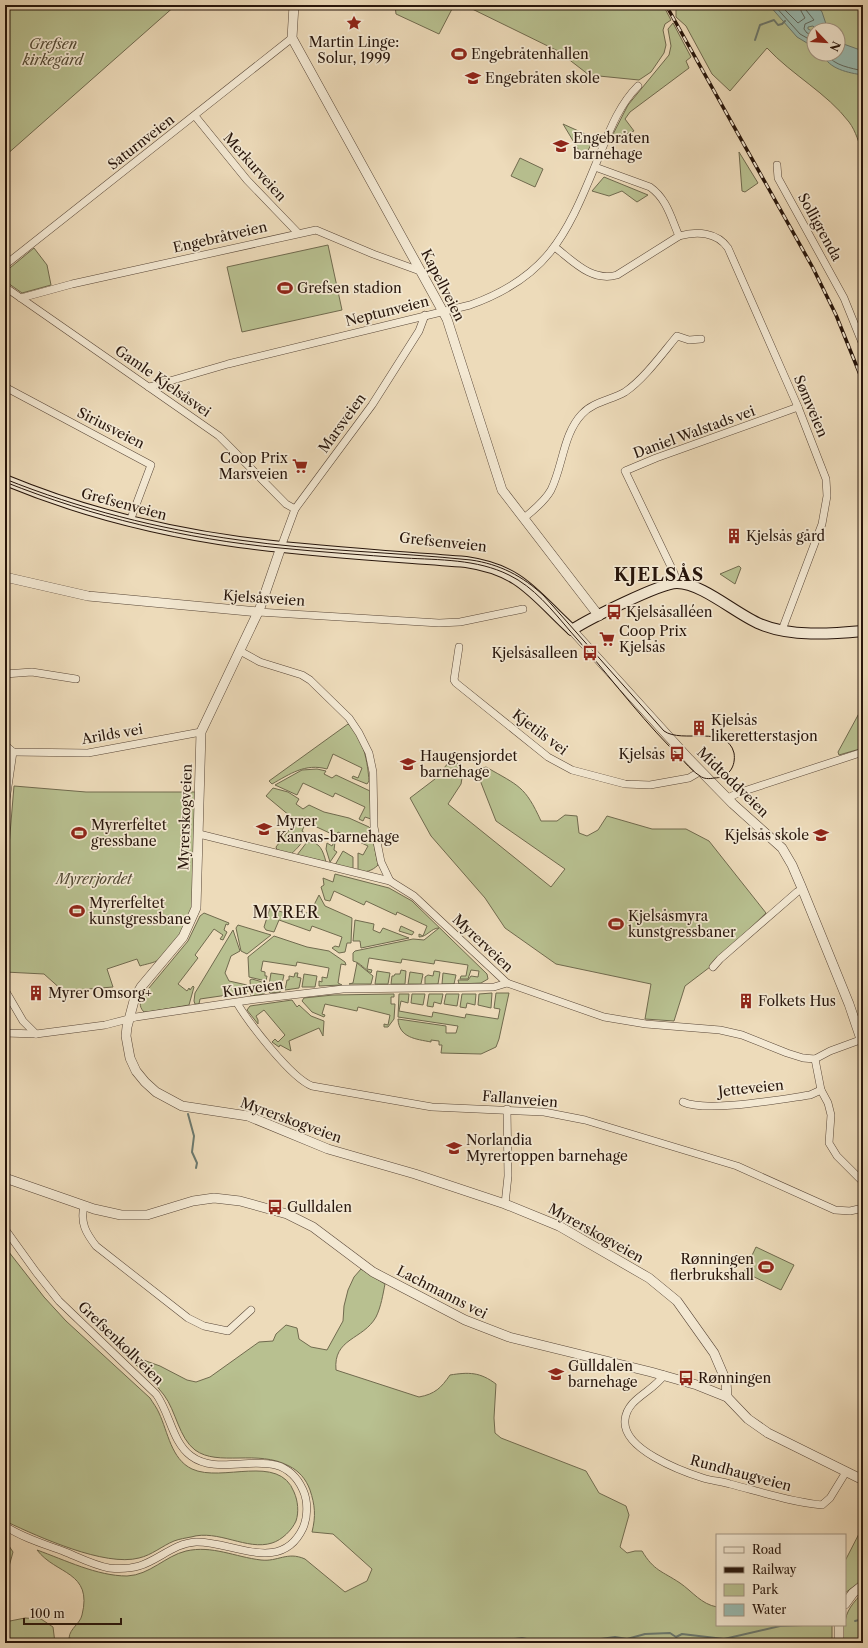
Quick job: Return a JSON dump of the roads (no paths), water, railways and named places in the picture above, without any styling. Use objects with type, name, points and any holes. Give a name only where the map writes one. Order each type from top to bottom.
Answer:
[{"type":"main road","name":"Grefsenveien","points":[[5,480],[70,504],[130,521],[212,538],[281,547],[358,553],[376,550],[448,554],[477,557],[497,562],[518,572],[537,586],[565,616],[572,630]]},
{"type":"main road","points":[[572,630],[659,587],[677,583],[696,587],[755,622],[782,630],[821,633],[863,631]]},
{"type":"street","points":[[292,38],[294,5]]},
{"type":"street","name":"Saturnveien","points":[[5,265],[292,38]]},
{"type":"street","name":"Kapellveien","points":[[292,38],[450,327],[499,483],[506,496],[599,616]]},
{"type":"street","name":"Neptunveien","points":[[150,387],[228,364],[425,315],[443,312],[472,304],[498,294],[533,271],[556,248],[572,220],[606,138],[619,112],[638,86]]},
{"type":"street","name":"Merkurveien","points":[[195,116],[247,180],[298,233]]},
{"type":"street","name":"Solligrenda","points":[[777,165],[778,178],[844,298],[863,345]]},
{"type":"street","points":[[556,248],[589,273],[597,276],[610,277],[618,275],[680,236],[667,206],[650,187],[595,166]]},
{"type":"street","name":"Engebråtveien","points":[[22,298],[72,284],[316,230],[324,232],[373,254],[420,271]]},
{"type":"street","name":"Sømveien","points":[[680,236],[706,233],[726,244],[739,270],[798,407],[822,465],[826,480],[827,496],[822,524],[782,630]]},
{"type":"street","name":"Gamle Kjelsåsvei","points":[[5,287],[219,436],[286,504],[295,509]]},
{"type":"street","name":"Marsveien","points":[[281,547],[295,509],[372,405],[419,331],[425,315]]},
{"type":"street","points":[[524,518],[544,500],[552,488],[571,432],[582,414],[589,408],[625,391],[656,361],[677,336],[689,340],[701,339]]},
{"type":"street","name":"Siriusveien","points":[[5,387],[151,465],[130,521]]},
{"type":"street","name":"Daniel Walstads vei","points":[[677,583],[674,573],[625,471],[656,458],[798,407]]},
{"type":"street","name":"Myrerskogveien","points":[[281,547],[258,612],[201,732],[196,908],[183,937],[141,987],[135,997],[126,1036],[130,1058],[136,1071],[150,1087],[175,1104],[190,1108],[248,1116],[328,1149],[415,1174],[505,1204],[559,1226],[664,1288],[677,1301],[696,1325],[714,1353],[726,1381],[727,1398]]},
{"type":"street","name":"Kjelsåsveien","points":[[5,577],[88,596],[258,612],[446,623],[460,622],[523,609]]},
{"type":"street","name":"Midtoddveien","points":[[572,630],[669,739],[728,798],[782,848],[802,889],[849,1004],[862,1042]]},
{"type":"street","name":"Kjetils vei","points":[[459,647],[454,680],[456,683],[548,757],[572,770],[625,784],[650,785],[689,778],[701,771]]},
{"type":"street","points":[[240,651],[264,664],[302,675],[310,680],[354,725],[364,742],[370,757],[373,772],[374,827],[381,862],[390,881]]},
{"type":"street","points":[[5,674],[32,672],[76,679]]},
{"type":"street","name":"Arilds vei","points":[[14,752],[88,753],[201,732]]},
{"type":"street","points":[[5,745],[14,752],[5,807]]},
{"type":"street","points":[[728,798],[738,793],[863,752]]},
{"type":"street","points":[[199,834],[390,881]]},
{"type":"street","name":"Myrerveien","points":[[390,881],[414,896],[507,983],[604,1017],[646,1024],[720,1030],[742,1035],[787,1053],[815,1059]]},
{"type":"street","points":[[713,967],[748,934],[802,889]]},
{"type":"street","name":"Kurveien","points":[[5,1033],[36,1034],[129,1020],[136,1017],[344,989],[494,987],[507,983]]},
{"type":"street","points":[[5,990],[23,1021],[36,1034]]},
{"type":"street","name":"Fallanveien","points":[[237,1003],[245,1015],[297,1077],[312,1086],[432,1107],[507,1109],[544,1112],[585,1120],[737,1166],[825,1207],[845,1212],[863,1208]]},
{"type":"street","points":[[862,1042],[830,1051],[815,1059],[821,1090],[828,1103],[831,1115],[829,1143],[838,1156],[863,1182]]},
{"type":"street","name":"Jetteveien","points":[[683,1102],[690,1105],[730,1105],[810,1095],[821,1090]]},
{"type":"street","points":[[505,1204],[508,1176],[507,1109]]},
{"type":"street","name":"Lachmanns vei","points":[[5,1178],[84,1206],[117,1215],[136,1216],[153,1214],[193,1201],[221,1198],[277,1211],[313,1227],[373,1272],[474,1325],[516,1340],[664,1375],[692,1384],[727,1398],[744,1415],[762,1429],[863,1480]]},
{"type":"street","points":[[84,1206],[82,1219],[84,1227],[87,1235],[96,1246],[188,1318],[204,1326],[228,1331],[250,1310]]},
{"type":"street","name":"Grefsenkollveien","points":[[5,1228],[36,1272],[63,1305],[156,1394],[165,1410],[179,1442],[187,1452],[196,1459],[207,1463],[264,1462],[281,1467],[292,1474],[300,1484],[305,1495],[307,1507],[304,1524],[296,1538],[286,1547],[274,1552],[255,1553],[216,1544],[193,1542],[175,1547],[143,1565],[125,1569],[92,1563],[21,1535],[5,1526]]},
{"type":"street","name":"Rundhaugveien","points":[[664,1375],[657,1384],[632,1403],[626,1416],[625,1426],[628,1434],[639,1446],[667,1463],[704,1478],[725,1482],[787,1500],[822,1505],[830,1498],[846,1472]]},
{"type":"street","points":[[846,1603],[853,1593],[863,1585]]},
{"type":"street","points":[[839,1626],[839,1643]]},
{"type":"water","points":[[769,5],[817,5],[822,12],[825,22],[806,22],[806,42],[797,37]]},
{"type":"water","points":[[846,45],[863,51],[863,75],[834,67],[828,62],[846,62]]},
{"type":"waterway","points":[[755,40],[760,25],[774,20],[778,25],[785,21]]},
{"type":"waterway","points":[[188,1114],[194,1136],[192,1152],[197,1163],[196,1168]]},
{"type":"waterway","points":[[855,1621],[863,1619]]},
{"type":"waterway","points":[[572,1643],[615,1637],[627,1639],[645,1634],[670,1633],[676,1637],[682,1634],[724,1639],[780,1626]]},
{"type":"waterway","points":[[480,1643],[522,1638],[548,1643]]},
{"type":"tram line","points":[[5,479],[91,509],[179,530],[268,544],[471,560],[491,564],[528,582],[544,596],[664,731],[682,736],[714,737],[723,739],[730,744],[734,753],[732,767],[727,774],[718,778],[705,778],[696,773],[644,719],[583,645],[535,592],[518,580],[497,570],[458,561],[374,556],[245,544],[209,539],[140,525],[106,516],[38,495],[5,482]]},
{"type":"railway","points":[[666,5],[813,268],[836,315],[863,382]]},
{"type":"place","name":"Martin Linge: Solur, 1999","points":[[354,23]]},
{"type":"place","name":"Engebråtenhallen","points":[[459,54]]},
{"type":"place","name":"Engebråten skole","points":[[473,78]]},
{"type":"place","name":"Engebråten barnehage","points":[[561,146]]},
{"type":"place","name":"Grefsen stadion","points":[[285,288]]},
{"type":"place","name":"Coop Prix Marsveien","points":[[300,466]]},
{"type":"place","name":"Kjelsås gård","points":[[734,536]]},
{"type":"place","name":"Kjelsåsalléen","points":[[614,612]]},
{"type":"place","name":"Coop Prix Kjelsås","points":[[607,639]]},
{"type":"place","name":"Kjelsåsalleen","points":[[590,653]]},
{"type":"place","name":"Kjelsås likeretterstasjon","points":[[699,728]]},
{"type":"place","name":"Kjelsås","points":[[677,754]]},
{"type":"place","name":"Haugensjordet barnehage","points":[[408,764]]},
{"type":"place","name":"Myrer Kanvas-barnehage","points":[[264,829]]},
{"type":"place","name":"Myrerfeltet gressbane","points":[[79,833]]},
{"type":"place","name":"Kjelsås skole","points":[[821,835]]},
{"type":"place","name":"Myrerfeltet kunstgressbane","points":[[77,911]]},
{"type":"place","name":"Kjelsåsmyra kunstgressbaner","points":[[616,924]]},
{"type":"place","name":"Myrer Omsorg+","points":[[36,993]]},
{"type":"place","name":"Folkets Hus","points":[[746,1001]]},
{"type":"place","name":"Norlandia Myrertoppen barnehage","points":[[454,1148]]},
{"type":"place","name":"Gulldalen","points":[[275,1207]]},
{"type":"place","name":"Rønningen flerbrukshall","points":[[766,1267]]},
{"type":"place","name":"Gulldalen barnehage","points":[[556,1374]]},
{"type":"place","name":"Rønningen","points":[[686,1378]]},
{"type":"district","name":"KJELSÅS","points":[[659,575]]},
{"type":"district","name":"MYRER","points":[[286,912]]},
{"type":"park label","name":"Grefsen kirkegård","points":[[53,52]]},
{"type":"park label","name":"Myrerjordet","points":[[94,879]]}]
